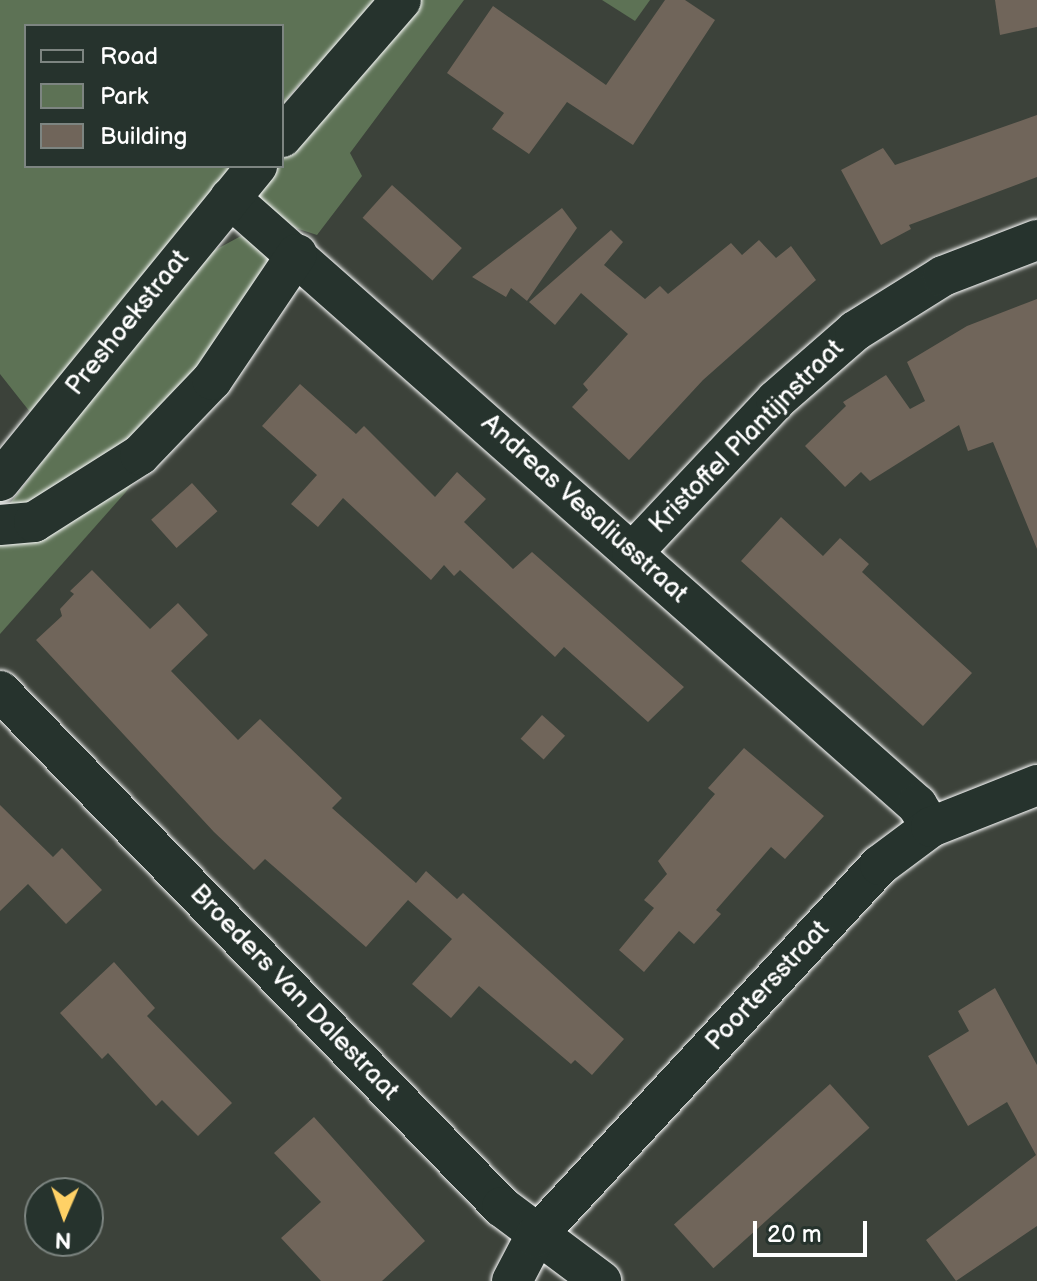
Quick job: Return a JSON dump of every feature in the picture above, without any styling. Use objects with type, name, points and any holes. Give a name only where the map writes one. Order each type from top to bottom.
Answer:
[{"type":"street","points":[[284,135],[401,0]]},
{"type":"street","name":"Preshoekstraat","points":[[0,481],[255,168]]},
{"type":"street","name":"Andreas Vesaliusstraat","points":[[230,198],[917,805],[931,827]]},
{"type":"street","name":"Kristoffel Plantijnstraat","points":[[632,553],[776,400],[855,331],[943,276],[1037,240]]},
{"type":"street","points":[[0,525],[34,522],[140,455],[212,380],[297,254]]},
{"type":"street","name":"Broeders Van Dalestraat","points":[[0,691],[535,1237],[601,1281]]},
{"type":"street","name":"Poortersstraat","points":[[512,1281],[535,1237],[880,865],[931,827],[1037,785]]},
{"type":"green space","points":[[0,0],[464,0],[350,153],[362,176],[317,235],[280,223],[263,207],[258,192],[270,168],[284,168],[284,152],[325,104],[302,81],[284,103],[284,24],[24,24],[24,168],[230,168],[30,412],[0,374]]},
{"type":"green space","points":[[602,0],[650,0],[635,21]]},
{"type":"green space","points":[[241,236],[255,239],[268,251],[272,266],[192,408],[125,493],[0,634],[0,516],[204,256]]},
{"type":"building","points":[[665,0],[685,0],[715,20],[633,145],[567,102],[529,154],[492,129],[504,113],[447,73],[493,6],[606,85]]},
{"type":"building","points":[[995,0],[1037,0],[1037,27],[1000,35]]},
{"type":"building","points":[[1037,115],[1037,177],[909,225],[911,229],[881,245],[841,170],[883,148],[895,165]]},
{"type":"building","points":[[392,185],[462,248],[432,281],[363,218]]},
{"type":"building","points":[[562,208],[577,228],[527,301],[511,288],[506,297],[472,277]]},
{"type":"building","points":[[611,230],[623,242],[604,265],[645,299],[660,286],[668,294],[731,243],[742,255],[759,240],[776,258],[791,246],[816,280],[703,380],[629,460],[572,407],[588,390],[583,384],[628,334],[581,293],[555,325],[529,302]]},
{"type":"building","points":[[1037,299],[1037,549],[993,442],[968,451],[959,425],[870,481],[861,472],[845,487],[805,446],[846,406],[843,402],[886,375],[910,409],[925,401],[907,362],[967,326]]},
{"type":"building","points":[[300,384],[356,434],[364,426],[435,497],[457,472],[486,499],[464,522],[513,569],[532,552],[684,687],[648,722],[564,647],[555,657],[460,570],[454,576],[444,565],[431,580],[343,498],[318,527],[291,504],[317,475],[262,426]]},
{"type":"building","points":[[192,483],[217,511],[177,548],[151,520]]},
{"type":"building","points":[[781,517],[823,556],[840,538],[869,564],[862,572],[972,673],[923,726],[741,561]]},
{"type":"building","points":[[92,570],[150,629],[178,603],[208,635],[171,671],[238,740],[260,719],[342,798],[332,808],[416,883],[426,871],[457,899],[463,893],[624,1039],[592,1075],[575,1060],[571,1064],[479,986],[451,1018],[412,984],[452,939],[408,900],[366,947],[265,859],[254,870],[214,832],[36,640],[62,616],[60,609],[74,594],[70,591]]},
{"type":"building","points":[[542,715],[565,736],[544,760],[521,739]]},
{"type":"building","points":[[744,748],[824,816],[785,859],[771,847],[716,910],[721,914],[694,944],[679,931],[644,972],[619,950],[654,908],[644,900],[667,874],[658,861],[715,794],[708,788]]},
{"type":"building","points":[[0,805],[53,857],[62,848],[102,890],[66,924],[28,884],[0,911]]},
{"type":"building","points":[[114,962],[155,1008],[147,1016],[232,1103],[198,1136],[162,1100],[156,1106],[108,1053],[102,1059],[60,1013]]},
{"type":"building","points":[[995,988],[1037,1065],[1037,1226],[956,1281],[926,1240],[1036,1155],[1007,1102],[968,1126],[928,1056],[969,1031],[958,1011]]},
{"type":"building","points":[[830,1084],[869,1128],[713,1268],[674,1225]]},
{"type":"building","points":[[314,1117],[425,1241],[382,1281],[321,1281],[281,1238],[321,1202],[274,1153]]}]
